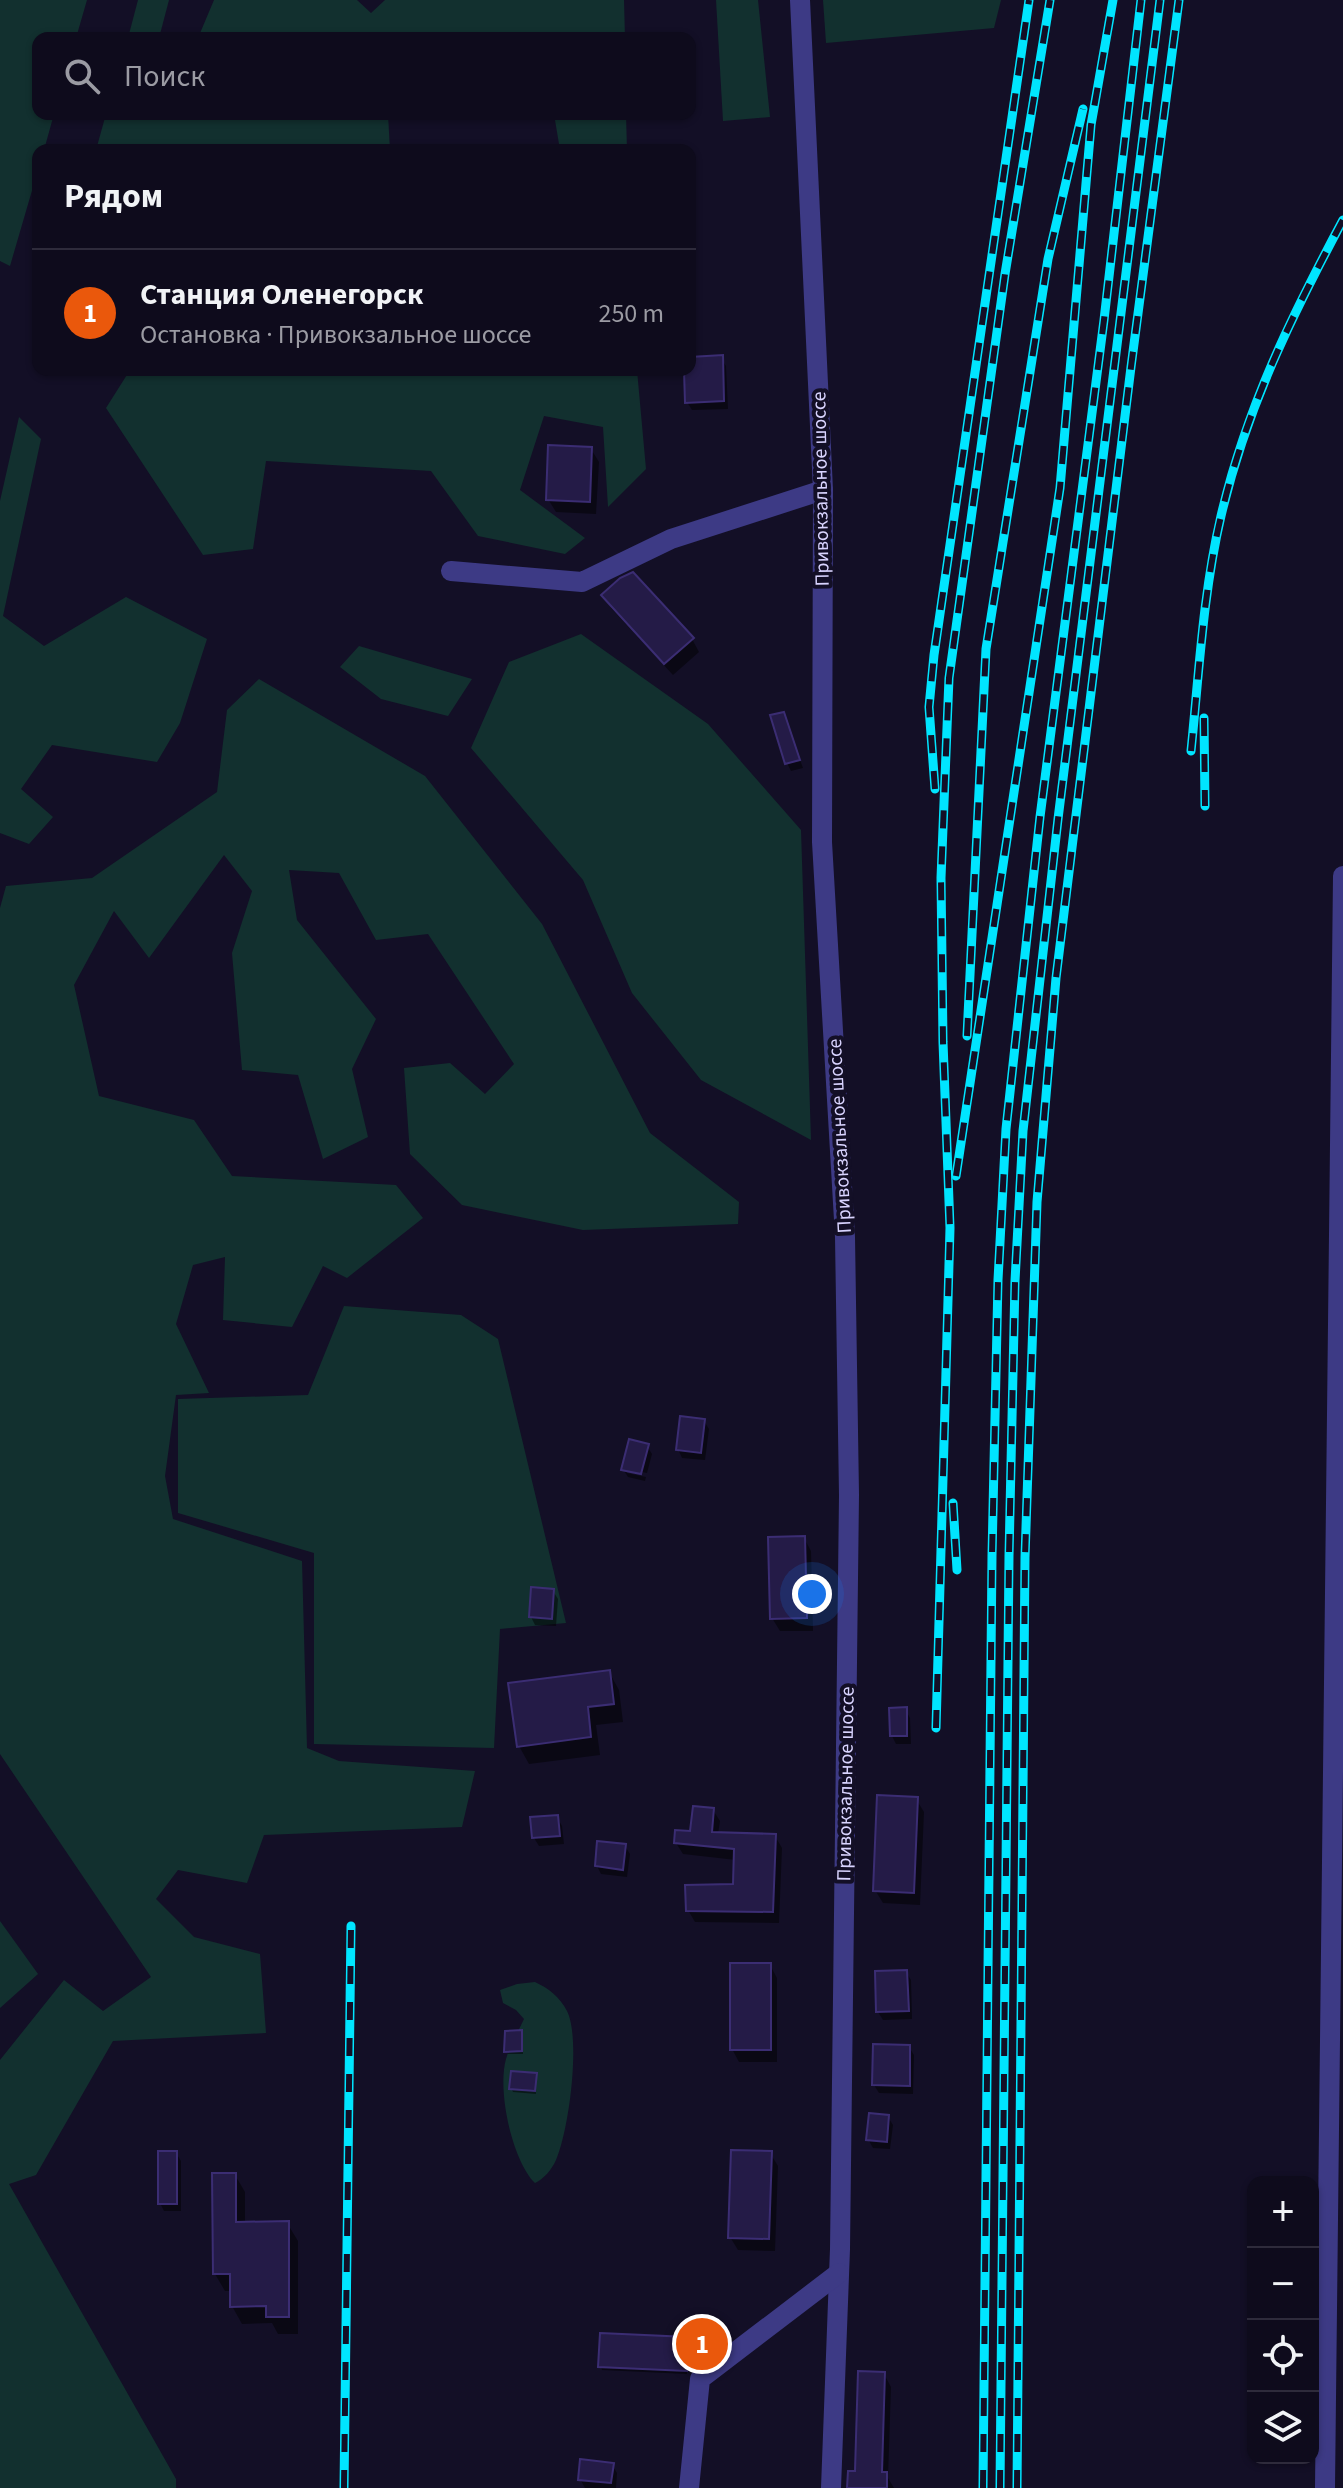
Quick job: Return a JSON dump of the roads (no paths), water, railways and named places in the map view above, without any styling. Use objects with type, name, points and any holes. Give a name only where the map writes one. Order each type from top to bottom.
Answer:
[{"type":"street","name":"Привокзальное шоссе","points":[[800,0],[823,490],[822,842],[845,1237],[849,1495],[839,2273],[831,2488]]},
{"type":"street","points":[[451,571],[582,582],[671,539],[823,490]]},
{"type":"street","points":[[1325,2488],[1340,1562],[1343,876]]},
{"type":"street","points":[[689,2488],[700,2379],[839,2273]]},
{"type":"railway","points":[[935,789],[929,707],[934,655],[1029,0]]},
{"type":"railway","points":[[936,1728],[950,1228],[941,878],[949,678],[1005,274],[1050,0]]},
{"type":"railway","points":[[956,1176],[1060,488],[1091,125],[1113,0]]},
{"type":"railway","points":[[983,2488],[992,1556],[998,1280],[1006,1129],[1040,817],[1104,320],[1141,0]]},
{"type":"railway","points":[[1000,2488],[1009,1556],[1015,1281],[1023,1131],[1058,819],[1160,0]]},
{"type":"railway","points":[[1017,2488],[1025,1557],[1037,1202],[1056,978],[1179,0]]},
{"type":"railway","points":[[967,1036],[986,649],[1048,259],[1083,109]]},
{"type":"railway","points":[[1191,751],[1210,574],[1231,477],[1272,364],[1343,220]]},
{"type":"railway","points":[[1204,718],[1205,806]]},
{"type":"railway","points":[[953,1503],[957,1570]]},
{"type":"railway","points":[[344,2488],[351,1926]]},
{"type":"place","name":"Станция Оленегорск","points":[[702,2344]]}]
